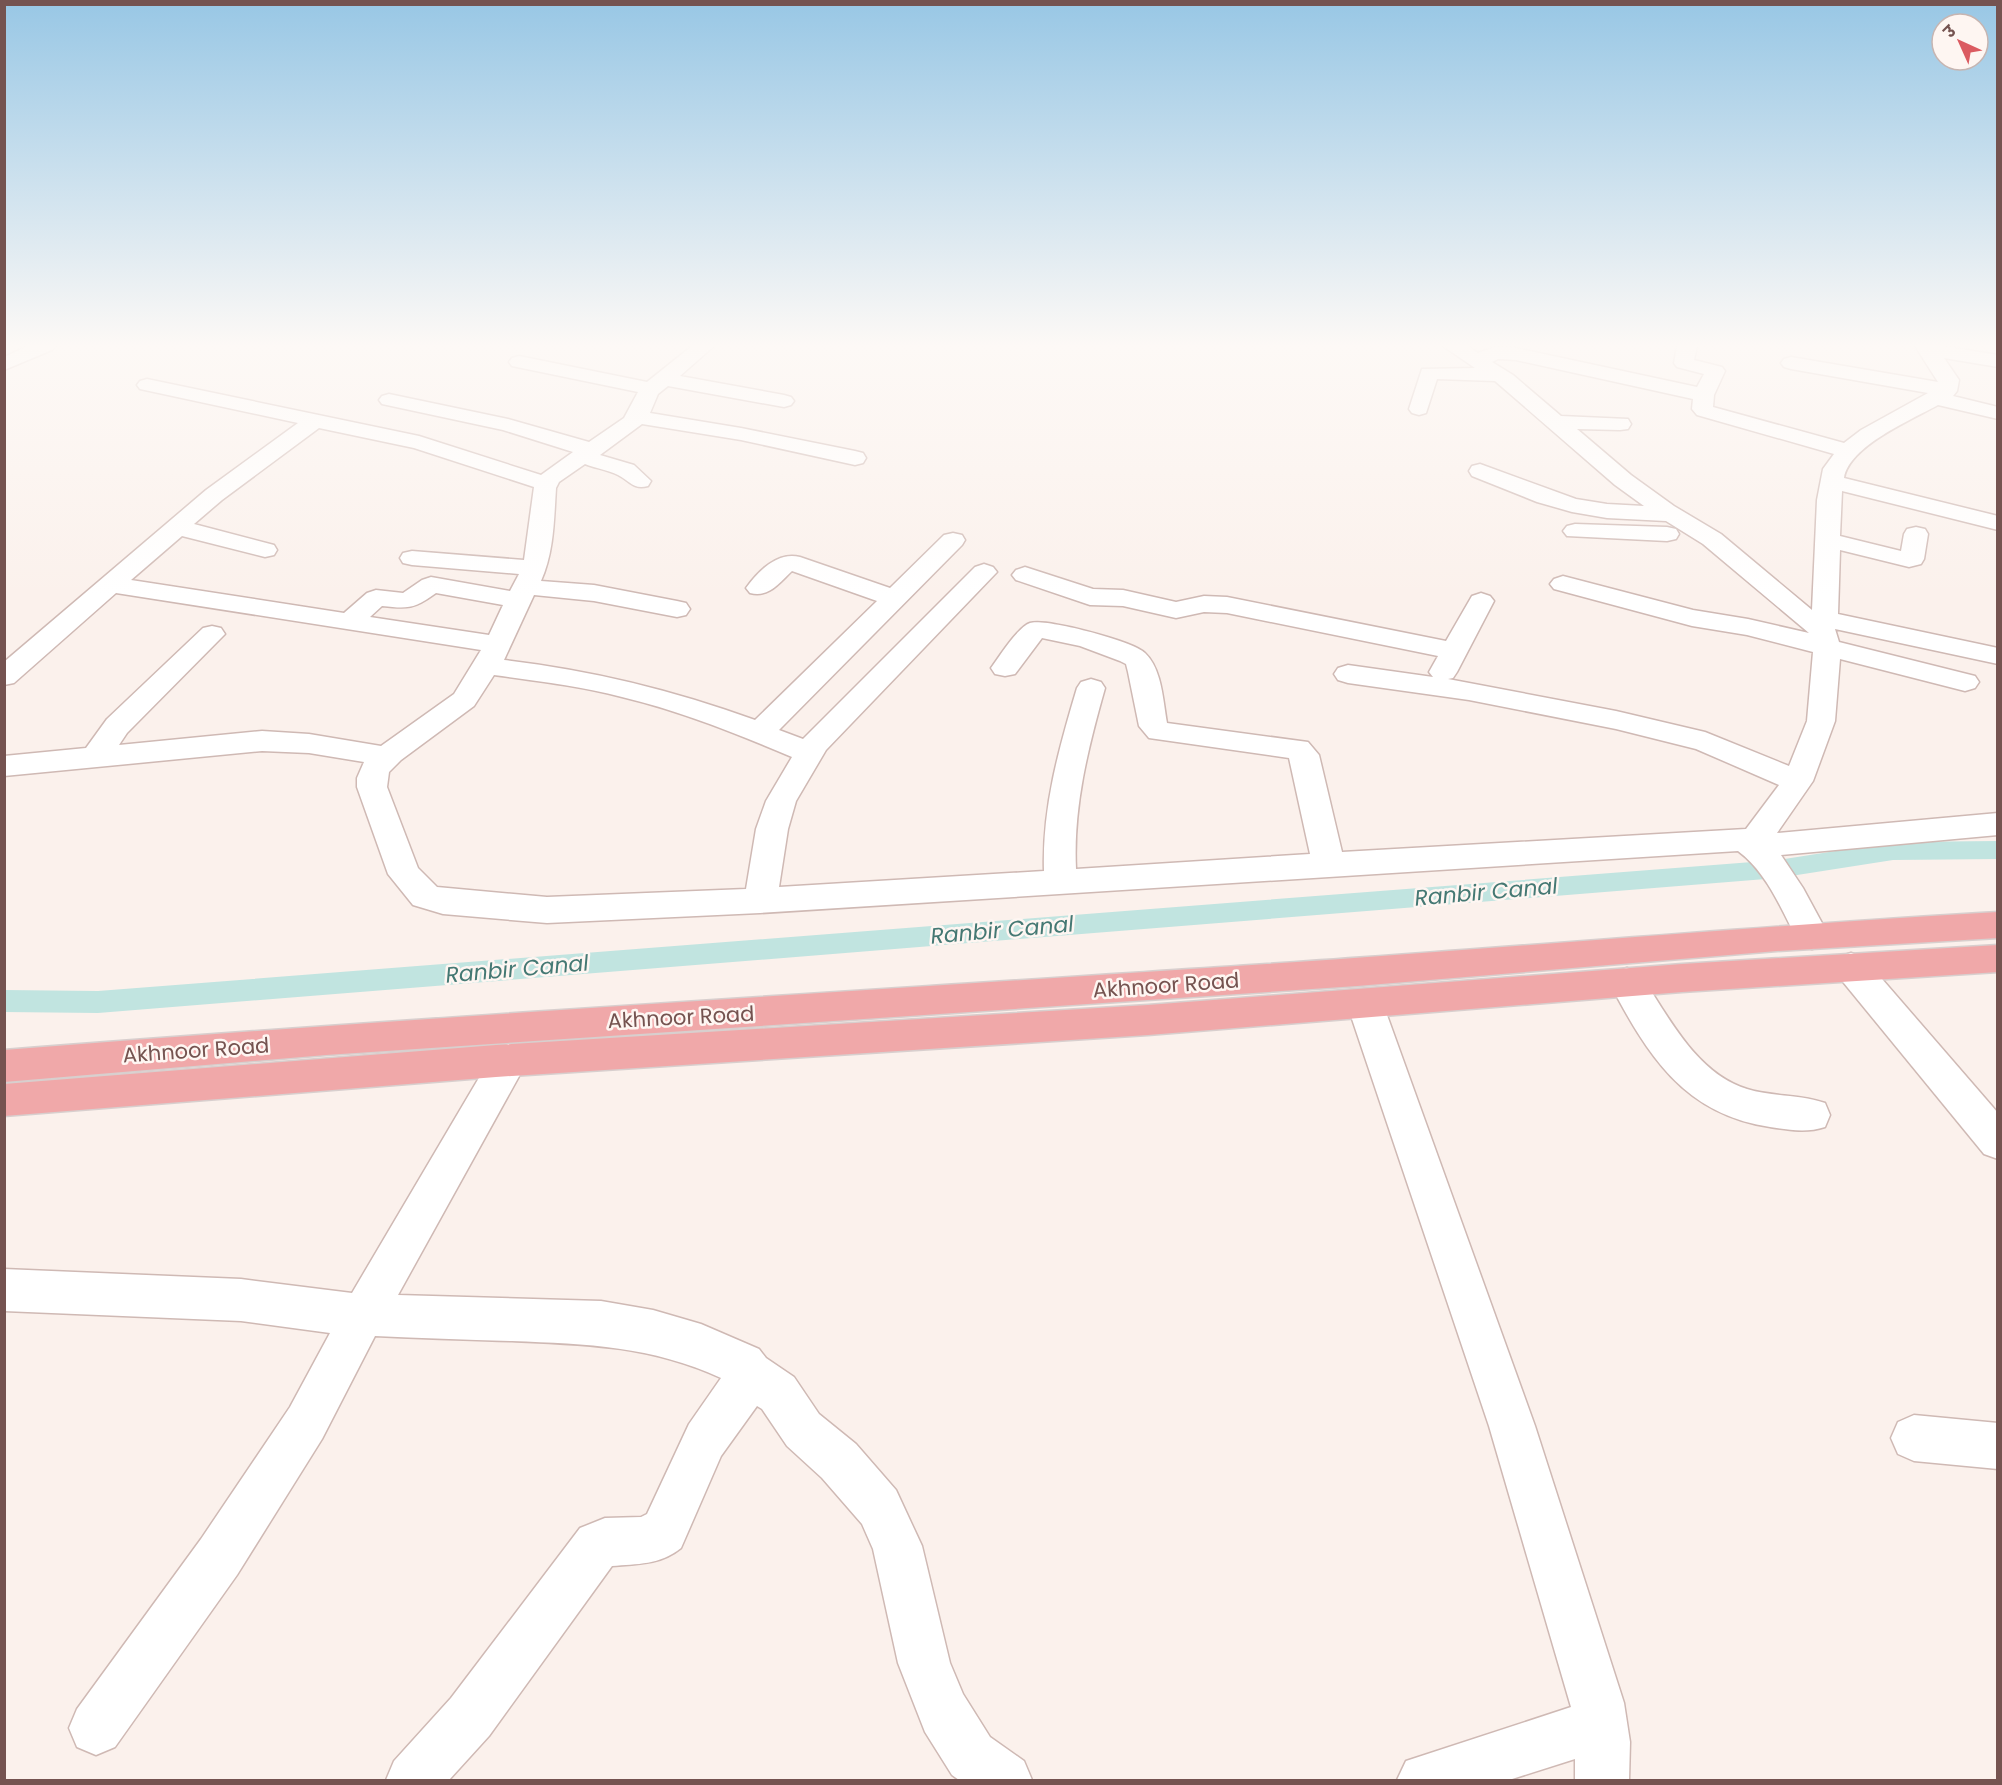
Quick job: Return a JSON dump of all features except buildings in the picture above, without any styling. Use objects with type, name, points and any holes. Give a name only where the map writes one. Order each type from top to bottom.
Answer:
[{"type":"highway","points":[[4,1100],[509,1060],[1148,1020],[1361,988],[1812,936],[1998,925]]},
{"type":"highway","points":[[1361,988],[1627,982],[1998,957]]},
{"type":"highway","name":"Akhnoor Road","points":[[4,1065],[349,1039],[1361,988]]},
{"type":"street","points":[[4,677],[214,495],[303,429]]},
{"type":"street","points":[[358,429],[419,443],[547,484]]},
{"type":"street","points":[[520,429],[626,470],[640,481]]},
{"type":"street","points":[[620,429],[560,471],[547,484],[541,534],[526,585],[493,655],[464,700],[387,757],[376,768],[372,787],[404,874],[425,896],[443,902],[547,910],[760,901],[1741,839],[1756,847],[1796,903],[1812,936]]},
{"type":"street","points":[[713,429],[855,458]]},
{"type":"street","points":[[1566,429],[1623,480],[1703,534],[1824,632],[1965,682]]},
{"type":"street","points":[[1770,429],[1848,451]]},
{"type":"street","points":[[1756,847],[1798,781],[1821,721],[1827,540],[1832,482],[1834,469],[1863,429]]},
{"type":"street","points":[[1480,471],[1521,488],[1578,507],[1670,513]]},
{"type":"street","points":[[1832,482],[1998,523]]},
{"type":"street","points":[[177,527],[266,550]]},
{"type":"street","points":[[1575,531],[1614,534],[1703,534]]},
{"type":"street","points":[[1827,540],[1909,560],[1912,559],[1916,534]]},
{"type":"street","points":[[760,732],[953,540]]},
{"type":"street","points":[[412,558],[526,585]]},
{"type":"street","points":[[759,588],[785,564],[793,562],[895,599]]},
{"type":"street","points":[[760,901],[775,820],[781,801],[815,744],[984,572]]},
{"type":"street","points":[[1025,575],[1090,597],[1123,598],[1176,610],[1204,604],[1227,605],[1454,651]]},
{"type":"street","points":[[1563,584],[1692,618],[1748,627],[1824,632],[1998,656]]},
{"type":"street","points":[[110,585],[350,621],[493,655],[641,692],[760,732],[809,753]]},
{"type":"street","points":[[350,621],[376,598],[408,602],[431,585],[526,585],[594,592],[677,609]]},
{"type":"street","points":[[1076,638],[1104,599]]},
{"type":"street","points":[[1435,687],[1481,601]]},
{"type":"street","points":[[1005,668],[1035,630],[1042,629],[1076,638],[1124,652],[1136,659],[1142,671],[1153,726],[1160,731],[1293,748],[1301,751],[1304,755],[1329,866]]},
{"type":"street","points":[[95,757],[117,726],[212,634]]},
{"type":"street","points":[[1347,674],[1435,687],[1616,720],[1705,742],[1798,781]]},
{"type":"street","points":[[1061,883],[1060,833],[1064,797],[1072,754],[1091,688]]},
{"type":"street","points":[[4,766],[262,741],[294,740],[387,757]]},
{"type":"street","points":[[1756,847],[1998,824]]},
{"type":"street","points":[[1851,967],[1998,1142]]},
{"type":"street","points":[[1627,982],[1684,1068],[1701,1083],[1737,1103],[1811,1115]]},
{"type":"street","points":[[1361,988],[1512,1426],[1598,1702],[1601,1724],[1602,1780]]},
{"type":"street","points":[[96,1728],[219,1557],[300,1433],[363,1315],[509,1060]]},
{"type":"street","points":[[4,1290],[241,1300],[363,1315],[601,1323],[653,1332],[701,1346],[743,1365],[750,1374],[778,1393],[803,1430],[839,1461],[879,1507],[897,1545],[924,1663],[944,1713],[971,1756],[1005,1780]]},
{"type":"street","points":[[413,1780],[470,1717],[597,1545],[613,1540],[649,1541],[664,1531],[705,1440],[741,1391],[750,1374]]},
{"type":"street","points":[[1914,1438],[1998,1446]]},
{"type":"street","points":[[1425,1780],[1601,1724]]},
{"type":"waterway","name":"Ranbir Canal","points":[[4,1001],[98,1002],[1778,869],[1893,851],[1998,850]]}]
